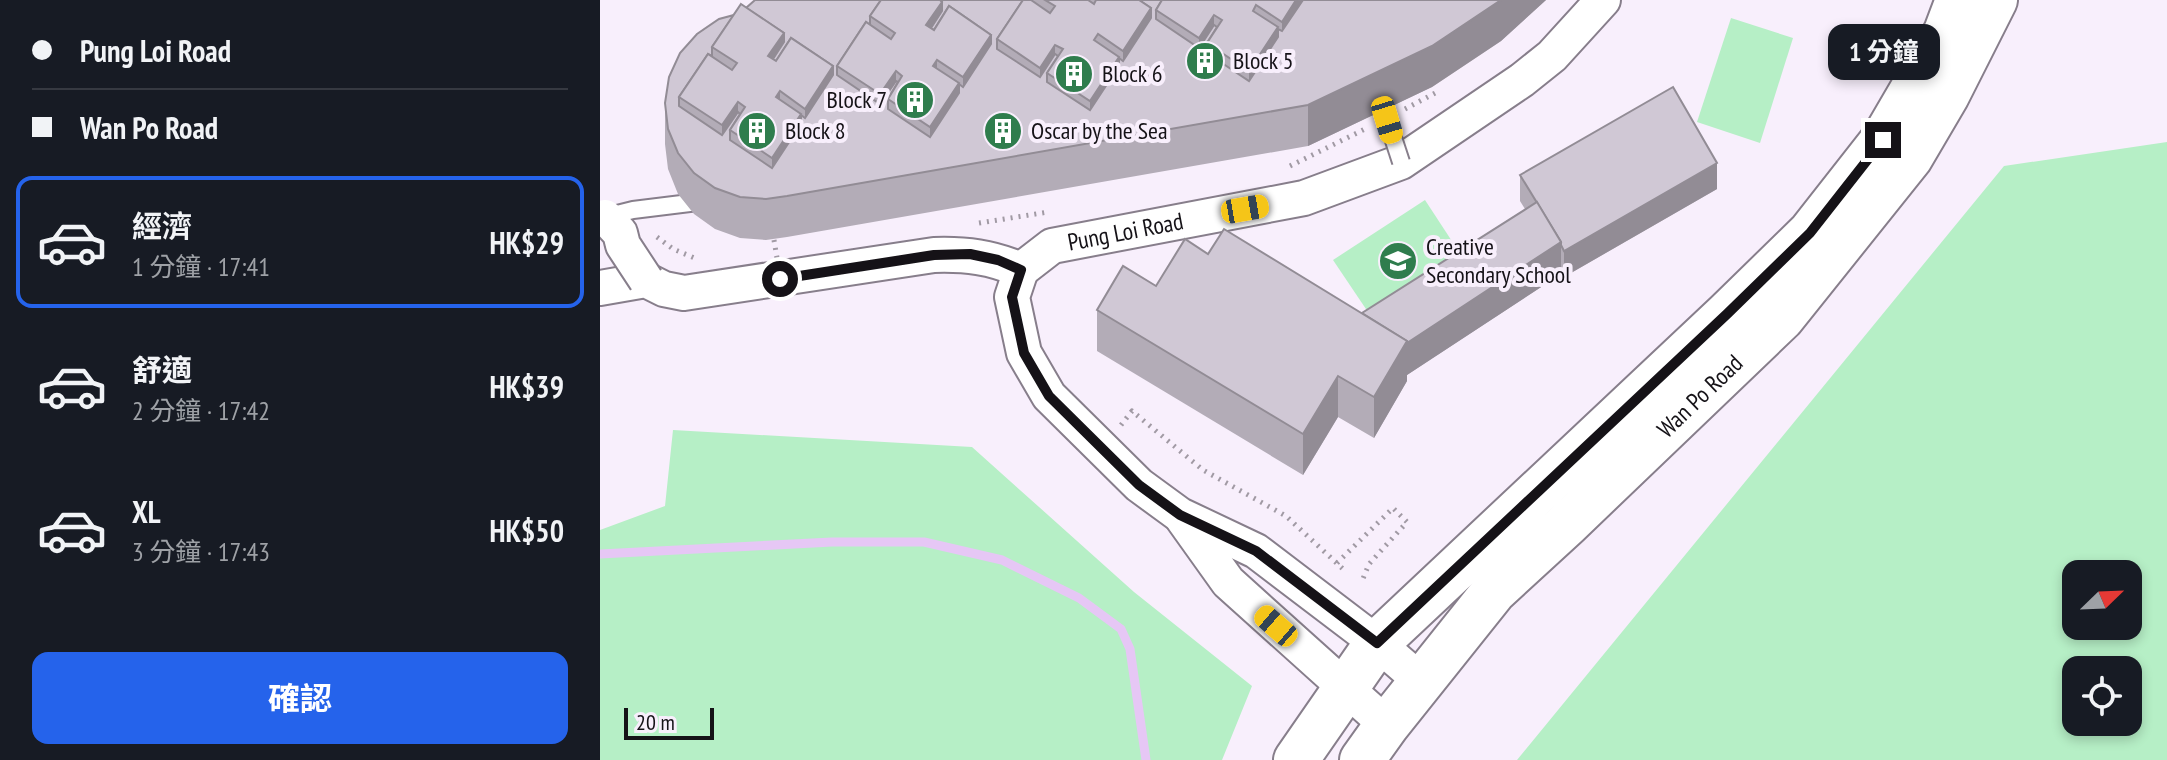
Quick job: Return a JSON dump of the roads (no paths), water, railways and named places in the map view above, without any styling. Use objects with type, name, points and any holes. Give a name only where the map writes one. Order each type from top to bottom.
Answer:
[{"type":"main road","name":"Wan Po Road","points":[[1296,760],[1377,643],[1810,233],[1883,140],[1946,32],[1958,0]]},
{"type":"main road","name":"Wan Po Road","points":[[1362,760],[1494,591],[1782,318],[1910,158],[1947,95],[1995,0]]},
{"type":"street","name":"Pung Loi Road","points":[[1021,270],[1052,246],[1304,198],[1401,162],[1522,80],[1552,56],[1603,0]]},
{"type":"street","points":[[603,216],[620,233],[623,245],[646,280],[664,289],[684,293],[934,255],[970,254],[998,260],[1021,270],[1012,297],[1024,353],[1049,396],[1139,485],[1180,515],[1256,551],[1377,643],[1422,682]]},
{"type":"street","points":[[600,288],[646,280]]},
{"type":"street","points":[[1180,515],[1228,582],[1387,725]]},
{"type":"lane","points":[[1382,104],[1401,162]]},
{"type":"lane","points":[[603,216],[716,200]]},
{"type":"waterway","points":[[600,554],[832,542],[924,542],[1002,560],[1079,598],[1121,629],[1130,649],[1146,760]]},
{"type":"place","name":"Block 5","points":[[1205,61]]},
{"type":"place","name":"Block 6","points":[[1074,74]]},
{"type":"place","name":"Block 7","points":[[915,100]]},
{"type":"place","name":"Block 8","points":[[757,131]]},
{"type":"place","name":"Oscar by the Sea","points":[[1003,131]]},
{"type":"place","name":"Creative Secondary School","points":[[1398,261]]}]
